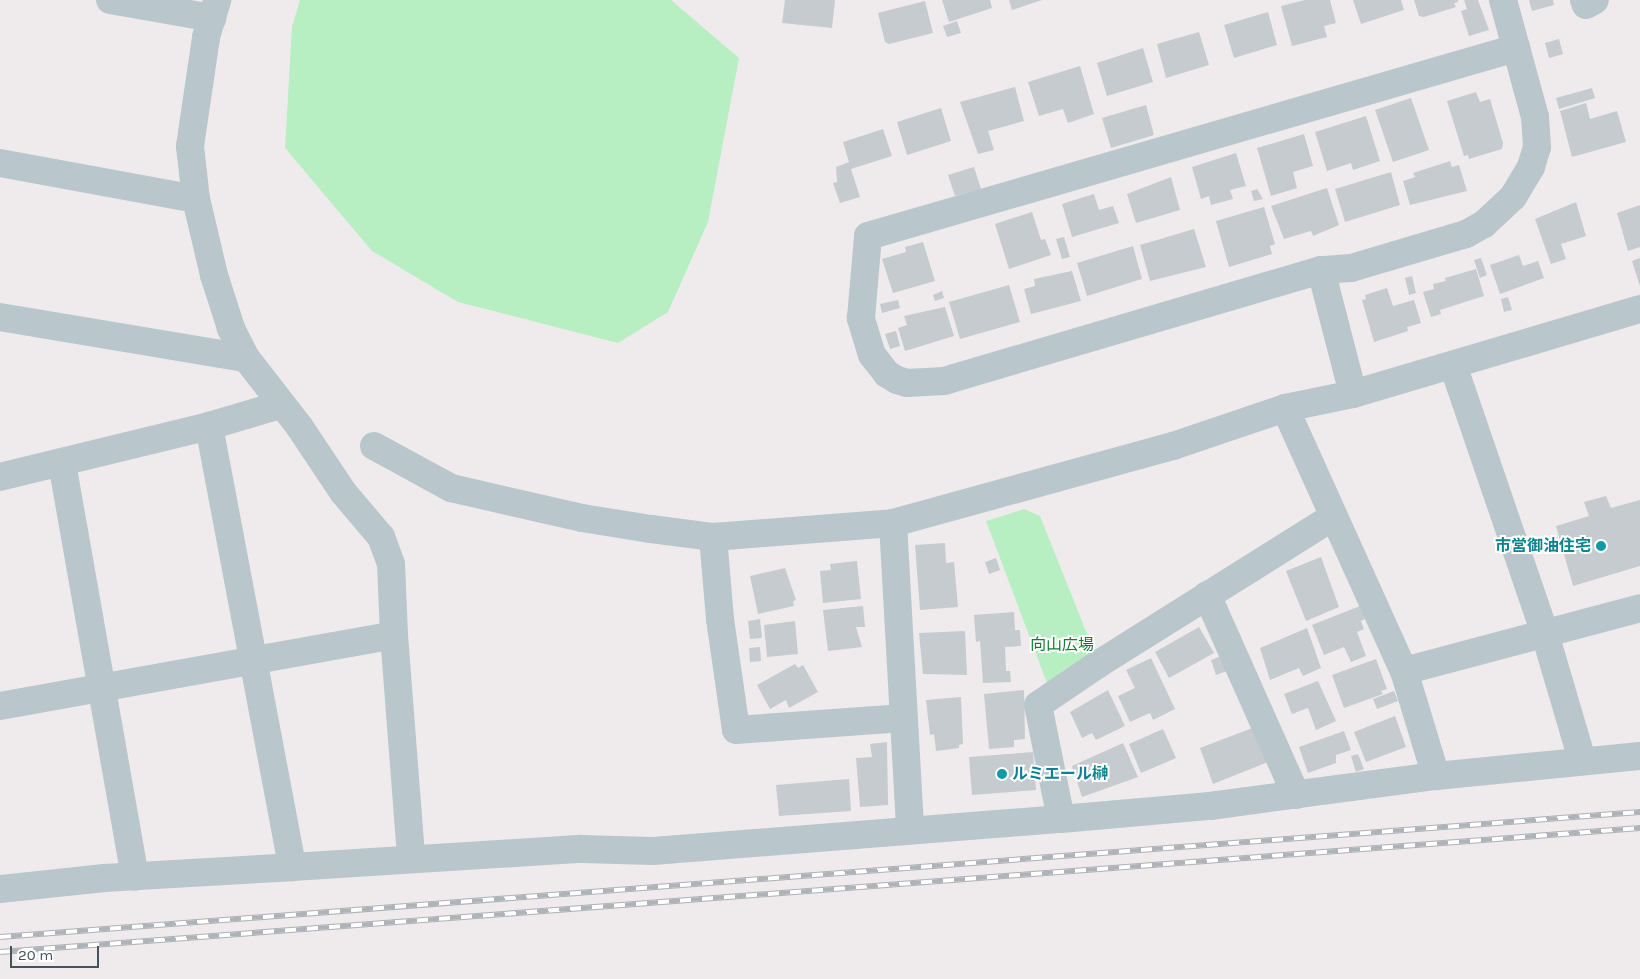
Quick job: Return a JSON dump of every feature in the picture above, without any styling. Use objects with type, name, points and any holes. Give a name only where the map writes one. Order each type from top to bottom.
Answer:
[{"type":"street","points":[[110,0],[214,9],[191,133],[192,173],[196,199],[214,275],[231,328],[246,358],[381,537],[391,564],[394,636],[411,858]]},
{"type":"street","points":[[1503,0],[1516,48],[1538,136],[1531,167],[1506,206],[1466,234],[1351,268],[1321,270],[928,384],[907,383],[887,374],[872,355],[861,318],[868,236],[1516,48]]},
{"type":"street","points":[[1584,0],[1586,5],[1595,0]]},
{"type":"street","points":[[0,163],[196,199]]},
{"type":"street","points":[[1321,270],[1353,394]]},
{"type":"street","points":[[374,446],[459,490],[582,518],[713,537],[893,523],[1173,446],[1285,408],[1353,394],[1640,309]]},
{"type":"street","points":[[0,317],[246,358]]},
{"type":"street","points":[[1453,365],[1545,634],[1582,760]]},
{"type":"street","points":[[0,477],[210,426],[280,405]]},
{"type":"street","points":[[1285,408],[1404,671],[1436,776]]},
{"type":"street","points":[[210,426],[251,661],[292,866]]},
{"type":"street","points":[[62,463],[135,877]]},
{"type":"street","points":[[1061,819],[1038,705],[1207,595],[1333,517]]},
{"type":"street","points":[[893,523],[910,830]]},
{"type":"street","points":[[713,537],[720,619],[736,730],[904,718]]},
{"type":"street","points":[[1207,595],[1296,795]]},
{"type":"street","points":[[1404,671],[1640,608]]},
{"type":"street","points":[[0,706],[394,636]]},
{"type":"street","points":[[0,889],[135,877],[581,848],[653,851],[1061,819],[1210,806],[1436,776],[1582,760],[1640,756]]},
{"type":"green space","points":[[300,0],[671,0],[739,58],[708,222],[668,312],[618,343],[458,302],[372,251],[285,148],[292,27]]},
{"type":"green space","name":"向山広場","points":[[1024,509],[1040,516],[1093,649],[1088,663],[1050,691],[986,521]]},
{"type":"building","points":[[785,0],[835,0],[832,28],[782,23]]},
{"type":"building","points":[[942,0],[990,0],[992,8],[949,22]]},
{"type":"building","points":[[1009,0],[1042,0],[1012,10]]},
{"type":"building","points":[[1305,0],[1330,0],[1336,23],[1324,26],[1327,37],[1292,46],[1281,6]]},
{"type":"building","points":[[1353,0],[1401,0],[1404,10],[1361,24]]},
{"type":"building","points":[[1414,0],[1458,0],[1458,2],[1454,3],[1456,7],[1424,17],[1419,16]]},
{"type":"building","points":[[1464,0],[1478,0],[1489,30],[1469,36],[1461,11],[1467,9]]},
{"type":"building","points":[[1529,0],[1553,0],[1554,5],[1532,11]]},
{"type":"building","points":[[925,1],[933,33],[889,44],[885,42],[878,13]]},
{"type":"building","points":[[1268,12],[1277,45],[1234,58],[1224,25]]},
{"type":"building","points":[[957,21],[961,33],[947,37],[943,26]]},
{"type":"building","points":[[1199,32],[1209,65],[1166,78],[1157,44]]},
{"type":"building","points":[[1559,39],[1563,54],[1549,58],[1545,43]]},
{"type":"building","points":[[1143,48],[1153,82],[1107,96],[1097,63]]},
{"type":"building","points":[[1080,66],[1094,114],[1068,123],[1063,109],[1039,116],[1028,82]]},
{"type":"building","points":[[1015,87],[1024,121],[988,131],[994,150],[978,154],[960,102]]},
{"type":"building","points":[[1592,88],[1595,98],[1559,109],[1556,98]]},
{"type":"building","points":[[1476,92],[1480,102],[1490,99],[1503,143],[1502,149],[1469,159],[1468,155],[1464,156],[1447,101]]},
{"type":"building","points":[[1411,98],[1429,150],[1393,162],[1375,110]]},
{"type":"building","points":[[1586,103],[1590,119],[1617,111],[1626,142],[1572,157],[1560,111]]},
{"type":"building","points":[[1146,105],[1154,135],[1111,148],[1102,118]]},
{"type":"building","points":[[941,108],[951,141],[907,155],[897,122]]},
{"type":"building","points":[[1366,116],[1380,161],[1353,170],[1351,163],[1327,171],[1315,132]]},
{"type":"building","points":[[883,129],[892,156],[851,169],[860,197],[840,203],[833,183],[837,182],[836,167],[849,162],[843,142]]},
{"type":"building","points":[[1304,134],[1313,166],[1293,172],[1297,188],[1271,196],[1257,148]]},
{"type":"building","points":[[1236,153],[1246,186],[1230,190],[1233,199],[1211,205],[1209,196],[1201,199],[1192,167]]},
{"type":"building","points":[[1450,161],[1452,167],[1459,165],[1467,191],[1410,205],[1403,181],[1415,177],[1413,173]]},
{"type":"building","points":[[974,167],[981,189],[955,196],[948,175]]},
{"type":"building","points":[[1391,172],[1400,205],[1345,222],[1335,189]]},
{"type":"building","points":[[1171,177],[1180,210],[1136,223],[1127,194]]},
{"type":"building","points":[[1327,188],[1339,225],[1313,236],[1311,231],[1284,239],[1271,206]]},
{"type":"building","points":[[1257,189],[1263,199],[1254,201],[1251,191]]},
{"type":"building","points":[[1094,194],[1099,210],[1113,206],[1119,223],[1072,237],[1062,204]]},
{"type":"building","points":[[1576,202],[1586,236],[1561,244],[1566,259],[1551,264],[1535,219]]},
{"type":"building","points":[[1640,205],[1640,247],[1628,251],[1617,213]]},
{"type":"building","points":[[1264,207],[1275,244],[1270,246],[1272,254],[1229,267],[1216,221]]},
{"type":"building","points":[[1032,212],[1041,240],[1045,239],[1051,255],[1009,269],[995,224]]},
{"type":"building","points":[[1194,229],[1206,267],[1150,281],[1140,245]]},
{"type":"building","points":[[1064,237],[1070,257],[1062,259],[1056,239]]},
{"type":"building","points":[[923,242],[935,281],[893,293],[882,259],[906,252],[905,247]]},
{"type":"building","points":[[1133,246],[1142,279],[1087,296],[1077,263]]},
{"type":"building","points":[[1519,255],[1523,266],[1538,261],[1544,278],[1500,294],[1490,265]]},
{"type":"building","points":[[1481,258],[1487,275],[1480,278],[1474,260]]},
{"type":"building","points":[[1640,258],[1640,286],[1632,261]]},
{"type":"building","points":[[1476,269],[1484,296],[1440,310],[1441,314],[1431,317],[1423,292],[1434,289],[1433,284],[1446,281],[1445,278]]},
{"type":"building","points":[[1072,271],[1081,301],[1031,314],[1024,289],[1035,286],[1034,279]]},
{"type":"building","points":[[1412,276],[1416,293],[1409,295],[1405,278]]},
{"type":"building","points":[[1009,285],[1020,322],[960,339],[949,302]]},
{"type":"building","points":[[1387,288],[1393,306],[1414,300],[1421,323],[1407,327],[1408,331],[1374,342],[1362,300],[1366,299],[1365,295]]},
{"type":"building","points":[[942,291],[944,298],[935,301],[933,295]]},
{"type":"building","points":[[1508,297],[1512,310],[1504,312],[1501,299]]},
{"type":"building","points":[[898,300],[900,308],[882,313],[880,304]]},
{"type":"building","points":[[945,307],[954,336],[905,351],[898,328],[907,325],[904,316]]},
{"type":"building","points":[[896,331],[900,346],[890,349],[885,334]]},
{"type":"building","name":"市営御油住宅","points":[[1606,496],[1611,508],[1640,500],[1640,566],[1573,586],[1556,526],[1589,516],[1584,502]]},
{"type":"building","points":[[945,543],[946,563],[954,562],[958,607],[920,610],[915,545]]},
{"type":"building","points":[[1321,557],[1339,607],[1306,621],[1286,571]]},
{"type":"building","points":[[996,558],[1000,570],[989,574],[985,562]]},
{"type":"building","points":[[857,561],[861,599],[823,603],[820,571],[831,570],[830,564]]},
{"type":"building","points":[[785,568],[796,600],[793,601],[794,606],[758,614],[750,576]]},
{"type":"building","points":[[863,606],[865,627],[856,627],[862,647],[828,651],[823,610]]},
{"type":"building","points":[[1360,606],[1365,619],[1361,621],[1364,629],[1357,632],[1366,656],[1351,662],[1344,647],[1324,655],[1312,625]]},
{"type":"building","points":[[1014,612],[1015,630],[1020,630],[1021,646],[1005,647],[1006,671],[1010,671],[1011,682],[983,683],[980,641],[976,642],[974,615]]},
{"type":"building","points":[[760,619],[762,638],[750,639],[748,621]]},
{"type":"building","points":[[795,621],[798,654],[767,657],[764,625]]},
{"type":"building","points":[[1199,627],[1214,653],[1169,678],[1155,652]]},
{"type":"building","points":[[1307,628],[1321,668],[1303,676],[1299,668],[1270,680],[1260,648]]},
{"type":"building","points":[[965,631],[967,675],[923,674],[919,633]]},
{"type":"building","points":[[760,647],[761,661],[750,662],[749,648]]},
{"type":"building","points":[[1229,653],[1235,668],[1216,675],[1211,660]]},
{"type":"building","points":[[1151,658],[1175,709],[1153,720],[1150,713],[1130,722],[1118,696],[1135,688],[1126,670]]},
{"type":"building","points":[[1376,659],[1387,689],[1381,691],[1383,694],[1344,708],[1332,675]]},
{"type":"building","points":[[795,664],[798,668],[803,665],[818,692],[789,708],[786,700],[770,709],[757,685]]},
{"type":"building","points":[[1318,681],[1336,721],[1316,730],[1308,708],[1292,714],[1284,694]]},
{"type":"building","points":[[1024,690],[1025,739],[1014,740],[1014,747],[989,749],[984,694]]},
{"type":"building","points":[[1108,690],[1125,726],[1096,740],[1092,733],[1082,738],[1070,712]]},
{"type":"building","points":[[1394,691],[1398,701],[1377,709],[1373,699]]},
{"type":"building","points":[[961,697],[963,744],[959,745],[959,748],[936,751],[934,734],[930,735],[926,700]]},
{"type":"building","points":[[1395,716],[1406,747],[1366,762],[1354,732]]},
{"type":"building","points":[[1255,727],[1268,762],[1213,784],[1200,748]]},
{"type":"building","points":[[1163,729],[1176,758],[1141,773],[1129,744]]},
{"type":"building","points":[[1344,731],[1351,750],[1336,755],[1336,763],[1308,773],[1299,747]]},
{"type":"building","points":[[887,742],[888,805],[860,807],[856,758],[872,757],[870,744]]},
{"type":"building","points":[[1123,743],[1138,777],[1082,797],[1072,766]]},
{"type":"building","name":"ルミエール榊","points":[[1033,752],[1036,790],[972,795],[969,757]]},
{"type":"building","points":[[1358,754],[1364,769],[1356,772],[1351,756]]},
{"type":"building","points":[[849,779],[851,811],[779,816],[776,785]]},
{"type":"railway","points":[[0,937],[1640,812]]},
{"type":"railway","points":[[0,952],[1640,828]]},
{"type":"place","name":"市営御油住宅","points":[[1601,546]]},
{"type":"place","name":"ルミエール榊","points":[[1002,774]]}]
